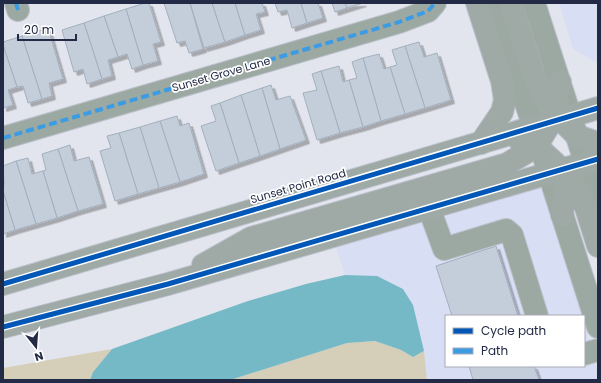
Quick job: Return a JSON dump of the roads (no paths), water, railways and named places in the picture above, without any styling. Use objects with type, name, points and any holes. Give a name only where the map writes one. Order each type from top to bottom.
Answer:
[{"type":"main road","points":[[477,3],[502,82],[505,100],[502,112],[481,143]]},
{"type":"main road","points":[[511,3],[533,72],[566,144]]},
{"type":"main road","points":[[560,82],[566,144],[578,191],[586,208],[598,246]]},
{"type":"main road","points":[[3,327],[168,284],[429,208],[566,144],[598,108]]},
{"type":"main road","name":"Sunset Point Road","points":[[3,284],[505,136],[566,144]]},
{"type":"main road","points":[[168,284],[251,238],[507,164],[527,152],[566,144]]},
{"type":"street","name":"Sunset Grove Lane","points":[[3,138],[399,22],[428,10],[435,3]]},
{"type":"street","points":[[492,3],[598,202]]},
{"type":"street","points":[[534,3],[560,82]]},
{"type":"street","points":[[566,144],[562,215],[598,327]]},
{"type":"street","points":[[429,208],[444,249],[506,230],[512,235],[537,315]]},
{"type":"street","points":[[585,354],[598,350]]},
{"type":"water","points":[[345,275],[377,276],[403,289],[413,305],[424,351],[413,357],[401,350],[375,341],[347,343],[230,380],[90,380],[93,372],[112,349],[248,301],[306,284]]}]
